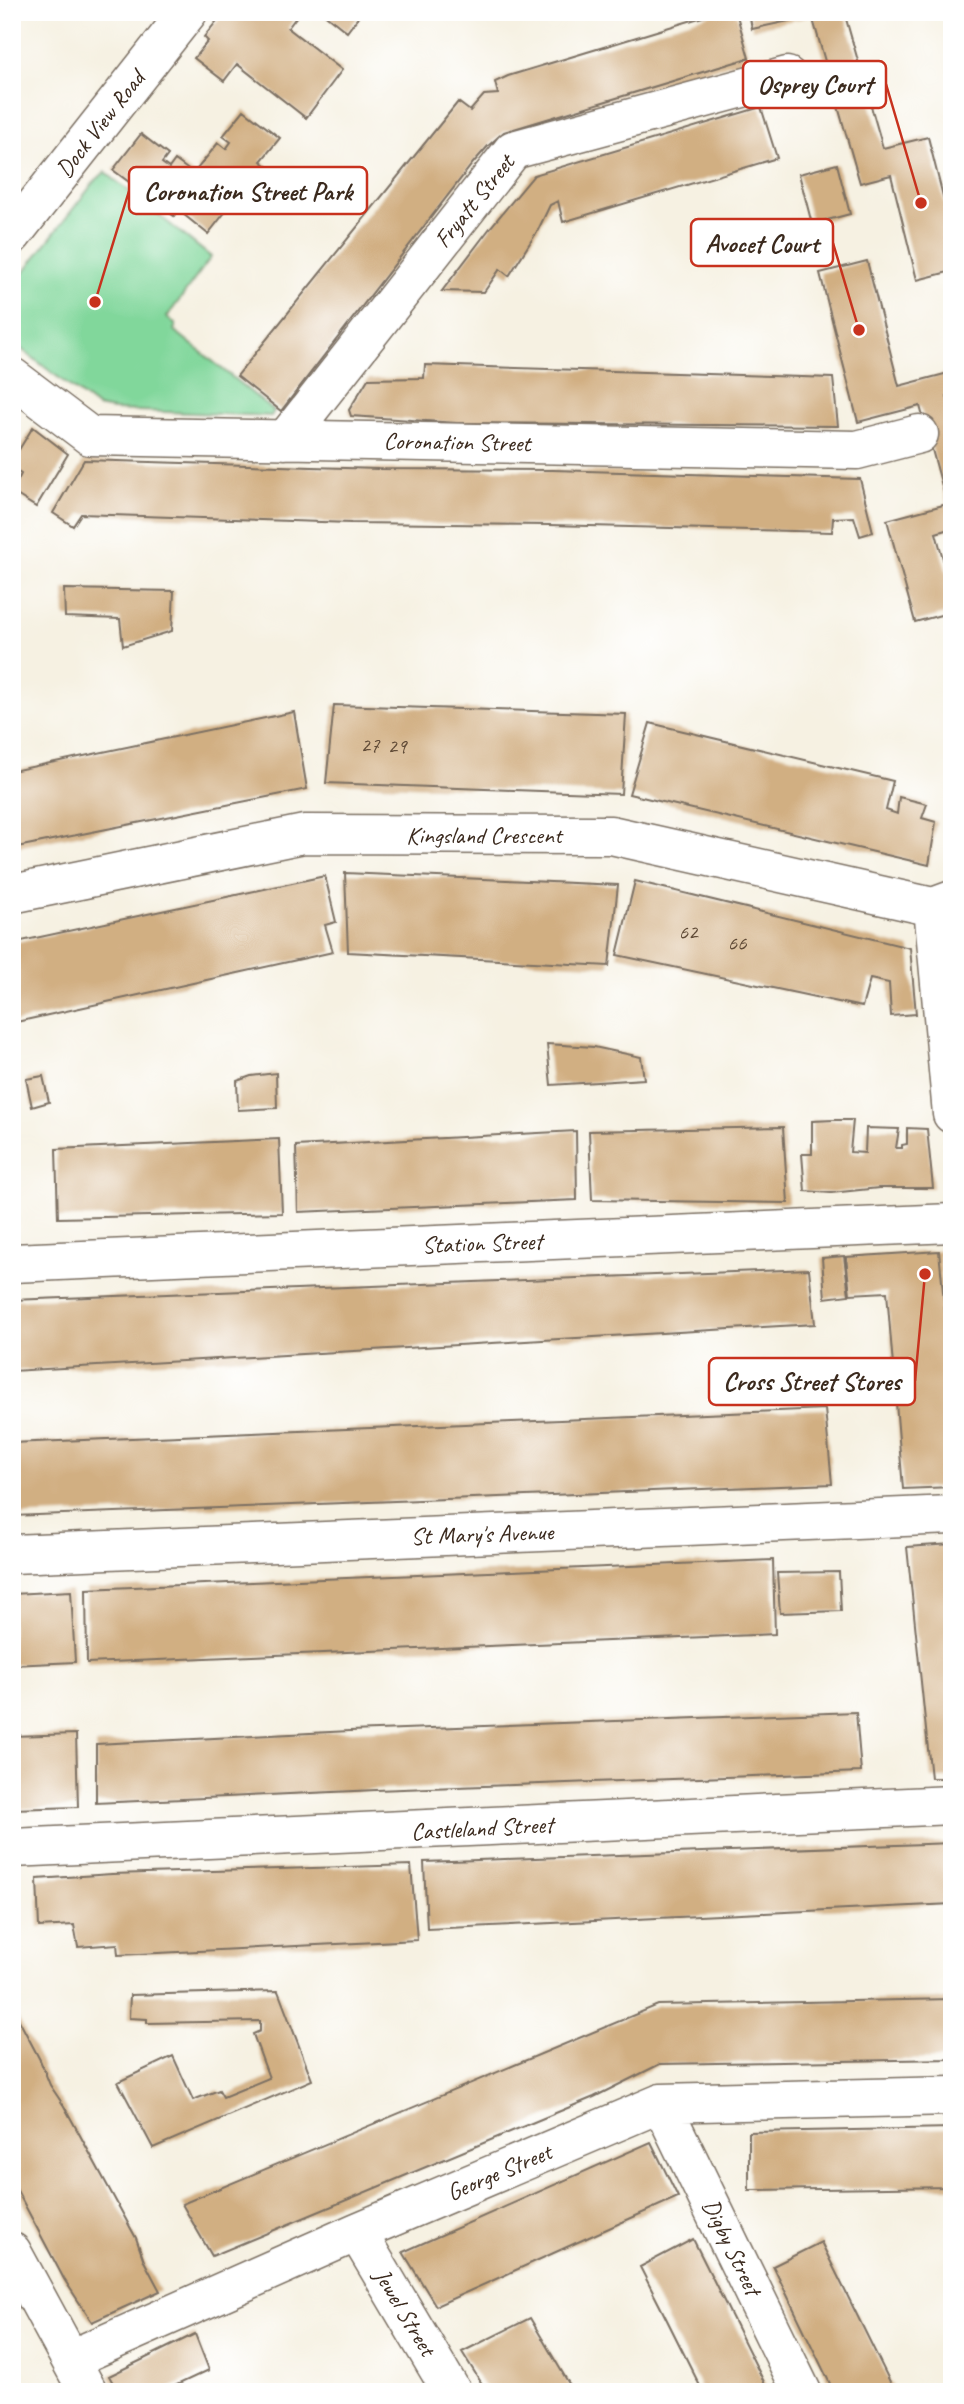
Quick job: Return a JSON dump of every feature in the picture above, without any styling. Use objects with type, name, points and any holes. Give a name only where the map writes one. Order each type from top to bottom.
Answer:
[{"type":"street","name":"Dock View Road","points":[[12,235],[188,12]]},
{"type":"street","name":"Fryatt Street","points":[[285,440],[513,150],[787,76]]},
{"type":"street","name":"Coronation Street","points":[[12,377],[90,436],[857,450],[919,434]]},
{"type":"street","name":"Kingsland Crescent","points":[[12,894],[304,834],[611,835],[943,903]]},
{"type":"street","points":[[943,903],[952,1114]]},
{"type":"street","name":"Station Street","points":[[12,1263],[952,1223]]},
{"type":"street","name":"St Mary's Avenue","points":[[12,1554],[952,1515]]},
{"type":"street","name":"Castleland Street","points":[[12,1848],[952,1805]]},
{"type":"street","name":"George Street","points":[[79,2375],[357,2232],[661,2103],[952,2096]]},
{"type":"street","name":"Digby Street","points":[[661,2103],[802,2392]]},
{"type":"street","name":"Jewel Street","points":[[357,2232],[452,2392]]},
{"type":"street","points":[[12,2252],[79,2375]]},
{"type":"green space","points":[[105,172],[211,257],[167,317],[176,325],[174,330],[274,411],[271,416],[113,410],[97,407],[12,342],[12,287],[95,181]]},
{"type":"building","points":[[224,12],[300,12],[288,28],[342,70],[306,118],[237,64],[224,81],[194,58],[208,41],[204,37]]},
{"type":"building","points":[[322,12],[362,12],[347,32]]},
{"type":"building","points":[[719,12],[736,12],[749,58],[504,132],[473,163],[281,411],[237,376],[458,102],[470,111],[484,95],[498,94],[495,82],[508,76]]},
{"type":"building","points":[[749,12],[844,12],[883,148],[928,137],[952,232],[952,271],[917,280],[891,175],[860,183],[812,16],[752,29]]},
{"type":"building","points":[[761,107],[777,158],[563,222],[558,201],[550,205],[538,230],[509,276],[500,269],[484,292],[442,291],[534,175]]},
{"type":"building","points":[[244,110],[280,138],[261,161],[267,166],[258,178],[253,173],[234,197],[232,196],[226,203],[230,206],[208,234],[178,210],[174,216],[149,198],[146,202],[134,193],[137,188],[113,170],[141,134],[168,155],[162,163],[169,168],[175,160],[198,177],[202,173],[197,169],[218,143],[226,149],[231,142],[223,136]]},
{"type":"building","points":[[837,164],[850,214],[812,224],[799,174]]},
{"type":"building","points":[[867,261],[899,386],[952,372],[952,394],[947,396],[952,414],[952,528],[936,533],[952,592],[952,612],[915,622],[887,520],[947,504],[920,406],[858,422],[820,273]]},
{"type":"building","points":[[952,340],[952,357],[951,357],[947,341]]},
{"type":"building","points":[[425,365],[833,378],[838,426],[457,423],[351,416],[349,410],[368,379],[424,378]]},
{"type":"building","points":[[33,427],[68,454],[36,507],[12,492],[21,474],[12,468],[12,461]]},
{"type":"building","points":[[84,460],[860,479],[873,532],[860,536],[854,517],[833,518],[832,532],[351,523],[81,514],[73,526],[53,513]]},
{"type":"building","points":[[64,589],[174,591],[172,631],[123,646],[120,619],[65,617]]},
{"type":"building","points":[[334,705],[626,714],[621,794],[326,783]]},
{"type":"building","points":[[294,712],[307,789],[12,848],[12,771]]},
{"type":"building","points":[[650,723],[893,781],[886,810],[897,814],[899,797],[927,804],[922,818],[936,822],[929,865],[629,794]]},
{"type":"building","points":[[345,873],[618,885],[609,966],[348,952]]},
{"type":"building","points":[[325,876],[336,922],[325,925],[333,952],[12,1023],[12,943]]},
{"type":"building","points":[[635,881],[910,948],[916,1014],[891,1016],[889,983],[870,979],[862,1007],[617,955]]},
{"type":"building","points":[[547,1044],[594,1047],[641,1057],[644,1079],[551,1085]]},
{"type":"building","points":[[276,1073],[277,1108],[238,1110],[237,1081]]},
{"type":"building","points":[[43,1076],[49,1102],[32,1107],[26,1079]]},
{"type":"building","points":[[853,1120],[850,1152],[865,1153],[866,1128],[899,1129],[896,1148],[907,1144],[907,1128],[927,1129],[933,1188],[879,1188],[831,1193],[805,1191],[802,1154],[812,1154],[812,1121]]},
{"type":"building","points":[[783,1127],[788,1203],[592,1200],[589,1131]]},
{"type":"building","points":[[576,1131],[577,1200],[298,1212],[296,1146]]},
{"type":"building","points":[[279,1139],[282,1213],[58,1218],[56,1149]]},
{"type":"building","points":[[939,1251],[952,1383],[952,1487],[903,1489],[887,1292],[850,1294],[846,1257]]},
{"type":"building","points":[[844,1256],[849,1295],[825,1298],[822,1258]]},
{"type":"building","points":[[809,1269],[815,1324],[12,1371],[12,1300]]},
{"type":"building","points":[[825,1409],[832,1484],[12,1516],[12,1443]]},
{"type":"building","points":[[952,1544],[952,1778],[931,1778],[907,1547]]},
{"type":"building","points":[[773,1560],[775,1634],[87,1663],[86,1589]]},
{"type":"building","points":[[839,1572],[841,1611],[780,1613],[777,1573]]},
{"type":"building","points":[[71,1591],[75,1662],[12,1665],[12,1594]]},
{"type":"building","points":[[856,1712],[861,1772],[96,1803],[96,1744],[350,1731]]},
{"type":"building","points":[[76,1734],[78,1807],[12,1809],[12,1736]]},
{"type":"building","points":[[952,1843],[952,1904],[427,1929],[424,1862]]},
{"type":"building","points":[[411,1865],[417,1940],[118,1955],[117,1944],[78,1947],[74,1925],[39,1927],[37,1879],[112,1874]]},
{"type":"building","points":[[278,1991],[312,2080],[153,2148],[118,2082],[173,2056],[193,2100],[219,2090],[223,2097],[269,2078],[253,2034],[260,2031],[260,2021],[147,2023],[147,2019],[129,2018],[130,1995]]},
{"type":"building","points":[[952,1999],[952,2059],[660,2064],[594,2097],[212,2256],[182,2204],[658,2005]]},
{"type":"building","points":[[12,2007],[50,2085],[136,2238],[144,2261],[160,2291],[92,2322],[64,2279],[12,2181]]},
{"type":"building","points":[[952,2128],[952,2187],[749,2190],[749,2132]]},
{"type":"building","points":[[651,2142],[678,2197],[436,2306],[403,2252]]},
{"type":"building","points":[[693,2239],[769,2392],[703,2392],[640,2267]]},
{"type":"building","points":[[821,2242],[894,2390],[890,2392],[834,2392],[773,2266]]},
{"type":"building","points":[[530,2318],[574,2392],[487,2392],[462,2352]]},
{"type":"building","points":[[195,2334],[209,2370],[168,2389],[169,2392],[118,2392],[109,2376]]},
{"type":"place","name":"Osprey Court","points":[[921,203]]},
{"type":"place","name":"Coronation Street Park","points":[[95,302]]},
{"type":"place","name":"Avocet Court","points":[[859,330]]},
{"type":"place","name":"Cross Street Stores","points":[[925,1274]]}]
